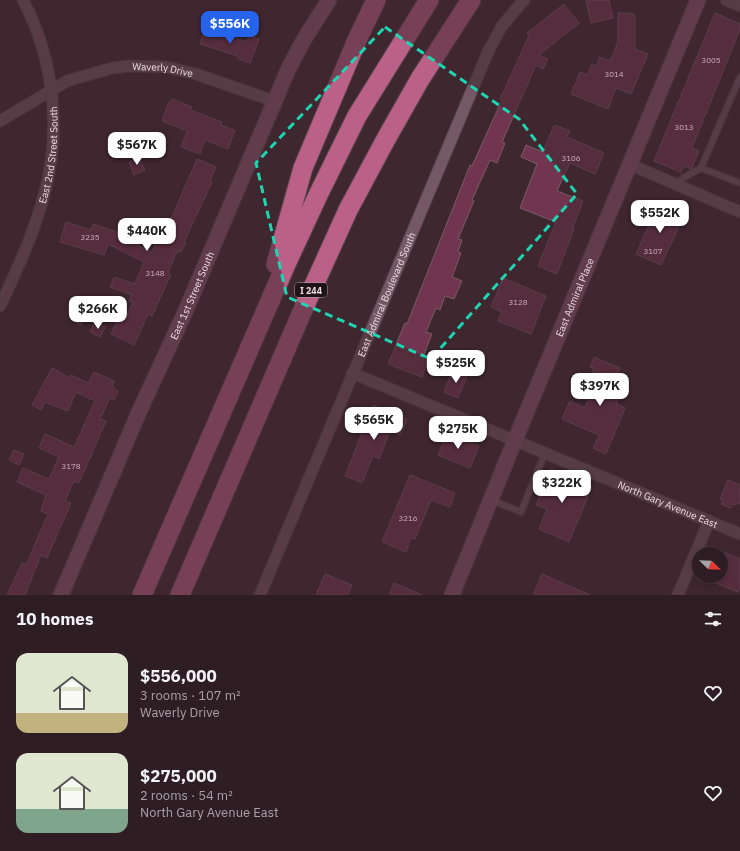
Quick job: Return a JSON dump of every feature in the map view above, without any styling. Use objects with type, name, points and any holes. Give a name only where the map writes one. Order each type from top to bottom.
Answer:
[{"type":"highway","points":[[256,334],[303,168],[357,40],[376,0]]},
{"type":"highway","points":[[142,595],[286,262],[357,116],[429,0]]},
{"type":"highway","name":"I 244","points":[[180,595],[305,305],[348,210],[420,79],[472,0]]},
{"type":"main road","name":"East 1st Street South","points":[[61,595],[139,412],[186,310],[274,101],[303,41],[329,0]]},
{"type":"main road","name":"East Admiral Place","points":[[452,595],[698,0]]},
{"type":"street","name":"East 2nd Street South","points":[[0,306],[26,247],[44,196],[52,148],[53,116],[46,61],[38,33],[23,0]]},
{"type":"street","name":"East Admiral Boulevard South","points":[[260,595],[488,52],[502,26],[524,0]]},
{"type":"street","points":[[726,0],[740,6]]},
{"type":"street","name":"Waverly Drive","points":[[0,121],[67,81],[89,73],[112,68],[144,66],[166,67],[196,74],[274,101]]},
{"type":"street","points":[[629,164],[677,185],[739,209]]},
{"type":"street","name":"North Gary Avenue East","points":[[352,373],[740,534]]},
{"type":"street","points":[[678,595],[710,521]]},
{"type":"lane","points":[[677,185],[683,178],[701,168],[740,77]]},
{"type":"lane","points":[[701,168],[740,183]]},
{"type":"lane","points":[[490,500],[521,512],[545,452]]},
{"type":"highlighted area","points":[[385,27],[519,119],[577,194],[431,359],[287,297],[256,163]]},
{"type":"building","points":[[586,0],[609,0],[613,18],[591,23]]},
{"type":"building","points":[[564,4],[579,23],[539,55],[548,59],[543,69],[536,65],[502,142],[505,143],[497,163],[490,160],[472,200],[474,201],[458,239],[462,240],[458,252],[461,253],[452,277],[462,281],[454,299],[445,296],[440,310],[436,308],[426,332],[432,334],[422,359],[428,361],[422,377],[388,364],[405,323],[407,324],[470,165],[472,166],[502,100],[500,99],[529,36],[527,33]]},
{"type":"building","points":[[618,13],[630,13],[634,15],[635,49],[648,54],[631,94],[616,88],[608,109],[571,94],[580,72],[587,75],[592,64],[596,66],[599,57],[610,61],[618,42]]},
{"type":"building","points":[[715,13],[740,24],[740,29],[692,148],[699,151],[692,168],[691,169],[684,166],[681,172],[654,161]]},
{"type":"building","points":[[205,28],[247,42],[249,35],[259,39],[250,63],[237,58],[238,56],[200,44]]},
{"type":"building","points":[[172,99],[192,107],[190,110],[222,122],[221,125],[235,130],[228,149],[205,140],[200,154],[181,147],[187,131],[162,121],[169,102],[171,102]]},
{"type":"building","points":[[554,125],[570,131],[567,137],[604,153],[595,174],[570,163],[557,191],[583,201],[557,274],[538,266],[556,222],[520,208],[537,164],[521,157],[526,145],[543,152]]},
{"type":"building","points":[[139,158],[145,170],[134,175],[129,162]]},
{"type":"building","points":[[197,159],[216,167],[210,181],[212,182],[184,242],[186,243],[181,252],[177,251],[168,273],[171,274],[152,316],[148,314],[134,345],[111,334],[119,317],[125,320],[133,302],[129,301],[132,295],[110,287],[114,277],[135,284],[144,262],[108,244],[104,255],[60,242],[66,222],[91,230],[93,224],[120,233],[118,236],[152,252],[164,225],[168,226]]},
{"type":"building","points":[[658,203],[681,213],[680,215],[684,216],[661,265],[636,254]]},
{"type":"building","points":[[503,278],[546,296],[531,334],[498,321],[502,312],[491,307]]},
{"type":"building","points":[[75,310],[85,315],[81,325],[71,320]]},
{"type":"building","points":[[95,322],[105,327],[100,337],[90,332]]},
{"type":"building","points":[[594,357],[620,368],[614,381],[621,384],[619,387],[623,388],[616,404],[625,408],[606,454],[593,448],[599,435],[562,419],[570,401],[585,408],[591,393],[595,395],[602,377],[592,373],[594,368],[590,367]]},
{"type":"building","points":[[52,368],[70,378],[71,375],[88,383],[94,372],[114,381],[112,387],[118,391],[114,400],[110,398],[100,419],[106,421],[79,483],[74,481],[65,501],[71,503],[47,558],[41,555],[25,595],[7,595],[22,563],[26,565],[48,514],[41,511],[46,495],[17,482],[23,468],[49,479],[59,457],[39,448],[45,434],[74,447],[95,401],[76,392],[68,411],[45,402],[41,410],[32,405]]},
{"type":"building","points":[[453,370],[467,376],[458,398],[444,392]]},
{"type":"building","points":[[373,405],[407,419],[401,435],[390,431],[379,459],[373,456],[362,483],[345,476]]},
{"type":"building","points":[[447,433],[479,446],[470,468],[438,455]]},
{"type":"building","points":[[14,450],[24,454],[19,465],[9,460]]},
{"type":"building","points":[[551,469],[592,487],[569,542],[539,529],[547,509],[536,505]]},
{"type":"building","points":[[410,475],[455,493],[450,507],[431,500],[415,539],[411,538],[406,552],[382,542]]},
{"type":"building","points":[[728,480],[740,485],[740,504],[733,504],[731,508],[721,504],[723,500],[720,499]]},
{"type":"building","points":[[728,554],[740,559],[740,587],[738,592],[716,583],[728,583]]},
{"type":"building","points":[[325,574],[352,585],[348,595],[316,595]]},
{"type":"building","points":[[542,574],[590,595],[533,595]]},
{"type":"building","points":[[394,583],[422,595],[389,595]]}]
